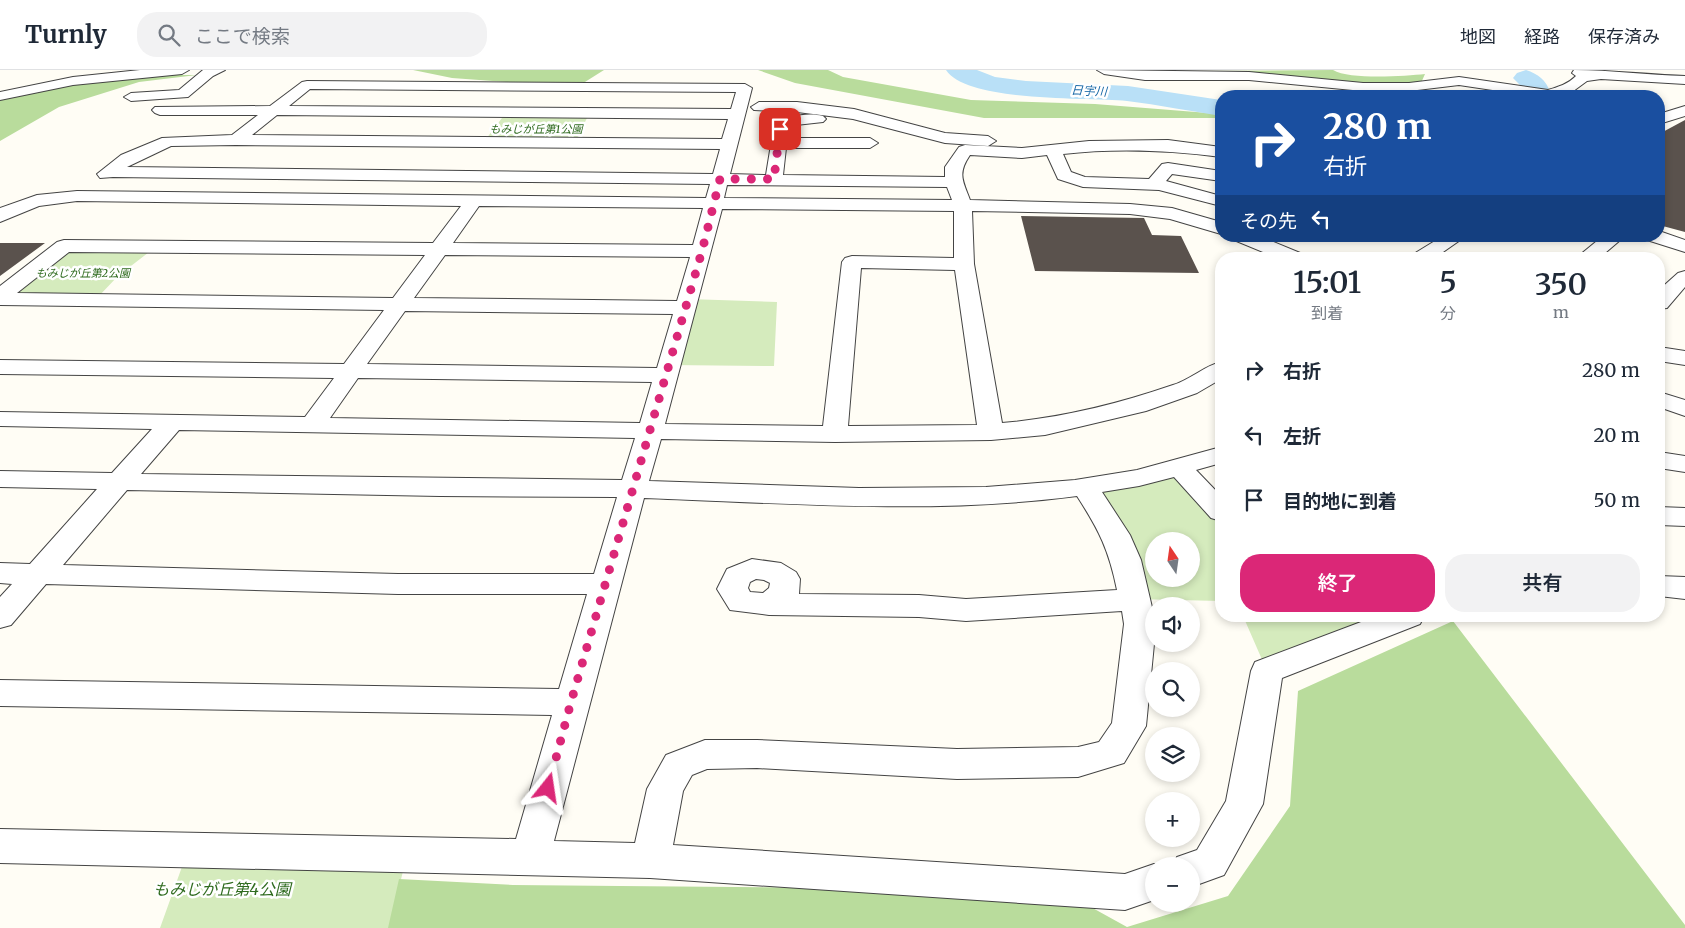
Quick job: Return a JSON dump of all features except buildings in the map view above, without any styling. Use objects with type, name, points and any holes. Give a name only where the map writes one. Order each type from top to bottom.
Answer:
[{"type":"street","points":[[26,76],[62,70],[128,73],[147,70]]},
{"type":"street","points":[[0,96],[73,81],[182,70]]},
{"type":"street","points":[[131,97],[183,94],[208,73],[218,70]]},
{"type":"street","points":[[1104,70],[1145,76],[1249,76],[1363,87],[1409,87],[1459,81],[1511,90]]},
{"type":"street","points":[[1127,70],[1145,76]]},
{"type":"street","points":[[1563,70],[1598,76]]},
{"type":"street","points":[[1562,90],[1579,82],[1583,77],[1685,80]]},
{"type":"street","points":[[1328,84],[1347,90]]},
{"type":"street","points":[[236,140],[307,85],[746,88],[728,144],[686,308],[571,702],[531,857]]},
{"type":"street","points":[[436,201],[484,144],[524,86]]},
{"type":"street","points":[[759,107],[811,114],[916,143],[965,150],[1022,153],[1089,146],[1138,144],[1168,145],[1215,151]]},
{"type":"street","points":[[160,110],[505,114],[737,114]]},
{"type":"street","points":[[774,179],[780,129],[792,121],[811,114],[854,114],[945,138],[1012,142],[1048,140],[1058,150],[1064,175],[1083,182],[1153,185],[1215,200]]},
{"type":"street","points":[[1665,118],[1682,114]]},
{"type":"street","points":[[916,143],[930,134]]},
{"type":"street","points":[[1152,134],[1215,142]]},
{"type":"street","points":[[77,196],[126,159],[168,141],[728,144]]},
{"type":"street","points":[[778,143],[870,143]]},
{"type":"street","points":[[965,150],[953,167],[954,182],[963,205],[964,264],[991,432]]},
{"type":"street","points":[[1153,185],[1168,168],[1215,175]]},
{"type":"street","points":[[109,172],[954,182]]},
{"type":"street","points":[[0,216],[12,208],[56,196],[77,196],[473,202],[963,205],[1130,209],[1172,214],[1215,226]]},
{"type":"street","points":[[312,425],[441,250],[473,202]]},
{"type":"street","points":[[1665,240],[1685,246]]},
{"type":"street","points":[[1256,242],[1281,252]]},
{"type":"street","points":[[1431,252],[1447,242]]},
{"type":"street","points":[[1594,252],[1608,242]]},
{"type":"street","points":[[0,297],[64,246],[702,251]]},
{"type":"street","points":[[836,434],[852,262],[964,264]]},
{"type":"street","points":[[1665,296],[1673,286],[1685,277]]},
{"type":"street","points":[[0,297],[686,308]]},
{"type":"street","points":[[1665,355],[1685,358]]},
{"type":"street","points":[[0,367],[666,375]]},
{"type":"street","points":[[0,419],[650,432],[836,434],[991,432],[1046,427],[1137,406],[1189,388],[1215,373]]},
{"type":"street","points":[[1665,401],[1685,409]]},
{"type":"street","points":[[0,617],[173,421]]},
{"type":"street","points":[[0,479],[440,488],[633,489],[859,497],[986,496],[1085,487],[1150,476],[1215,457]]},
{"type":"street","points":[[1665,461],[1685,464]]},
{"type":"street","points":[[1181,468],[1192,483],[1215,506]]},
{"type":"street","points":[[650,861],[665,790],[679,765],[705,756],[757,754],[957,764],[1078,762],[1111,753],[1130,726],[1140,624],[1126,560],[1116,535],[1085,487]]},
{"type":"street","points":[[1665,516],[1685,517]]},
{"type":"street","points":[[0,573],[398,584],[606,584]]},
{"type":"street","points":[[1665,586],[1685,588]]},
{"type":"street","points":[[769,604],[919,606],[966,610],[1053,606],[1133,599]]},
{"type":"street","points":[[1200,866],[1210,863],[1244,804],[1267,671],[1394,622]]},
{"type":"street","points":[[0,694],[571,702]]},
{"type":"street","points":[[0,846],[650,861],[1125,892],[1145,885]]},
{"type":"green space","points":[[413,70],[604,70],[577,87],[452,78]]},
{"type":"green space","points":[[758,70],[828,70],[843,77],[971,100],[1095,104],[1215,114],[1215,118],[984,118],[795,83]]},
{"type":"green space","points":[[1333,70],[1364,76],[1425,74],[1421,83],[1404,85],[1201,74],[1197,71]]},
{"type":"green space","points":[[108,75],[197,75],[139,82],[59,107],[0,141],[0,94]]},
{"type":"green space","name":"もみじが丘第1公園","points":[[505,114],[589,114],[574,144],[483,143]]},
{"type":"green space","name":"もみじが丘第2公園","points":[[153,249],[118,276],[98,297],[18,295],[13,291],[70,250]]},
{"type":"green space","points":[[688,299],[777,302],[774,366],[669,365]]},
{"type":"green space","points":[[1181,468],[1192,483],[1215,505],[1215,601],[1200,601],[1200,597],[1145,597],[1145,599],[1133,599],[1085,487]]},
{"type":"green space","points":[[1246,622],[1372,622],[1378,628],[1267,671]]},
{"type":"green space","points":[[1454,622],[1685,925],[1685,928],[388,928],[399,879],[513,885],[1060,890],[1127,927],[1176,912],[1200,912],[1200,905],[1228,896],[1290,806],[1298,691]]},
{"type":"green space","name":"もみじが丘第4公園","points":[[188,850],[407,855],[389,928],[160,928]]},
{"type":"waterway","name":"日宇川","points":[[958,70],[973,78],[1008,87],[1128,94],[1215,107]]},
{"type":"waterway","name":"日宇川","points":[[1526,78],[1535,85],[1536,90]]},
{"type":"route","points":[[548,788],[571,702],[702,251],[720,179],[774,179],[780,129]]}]
